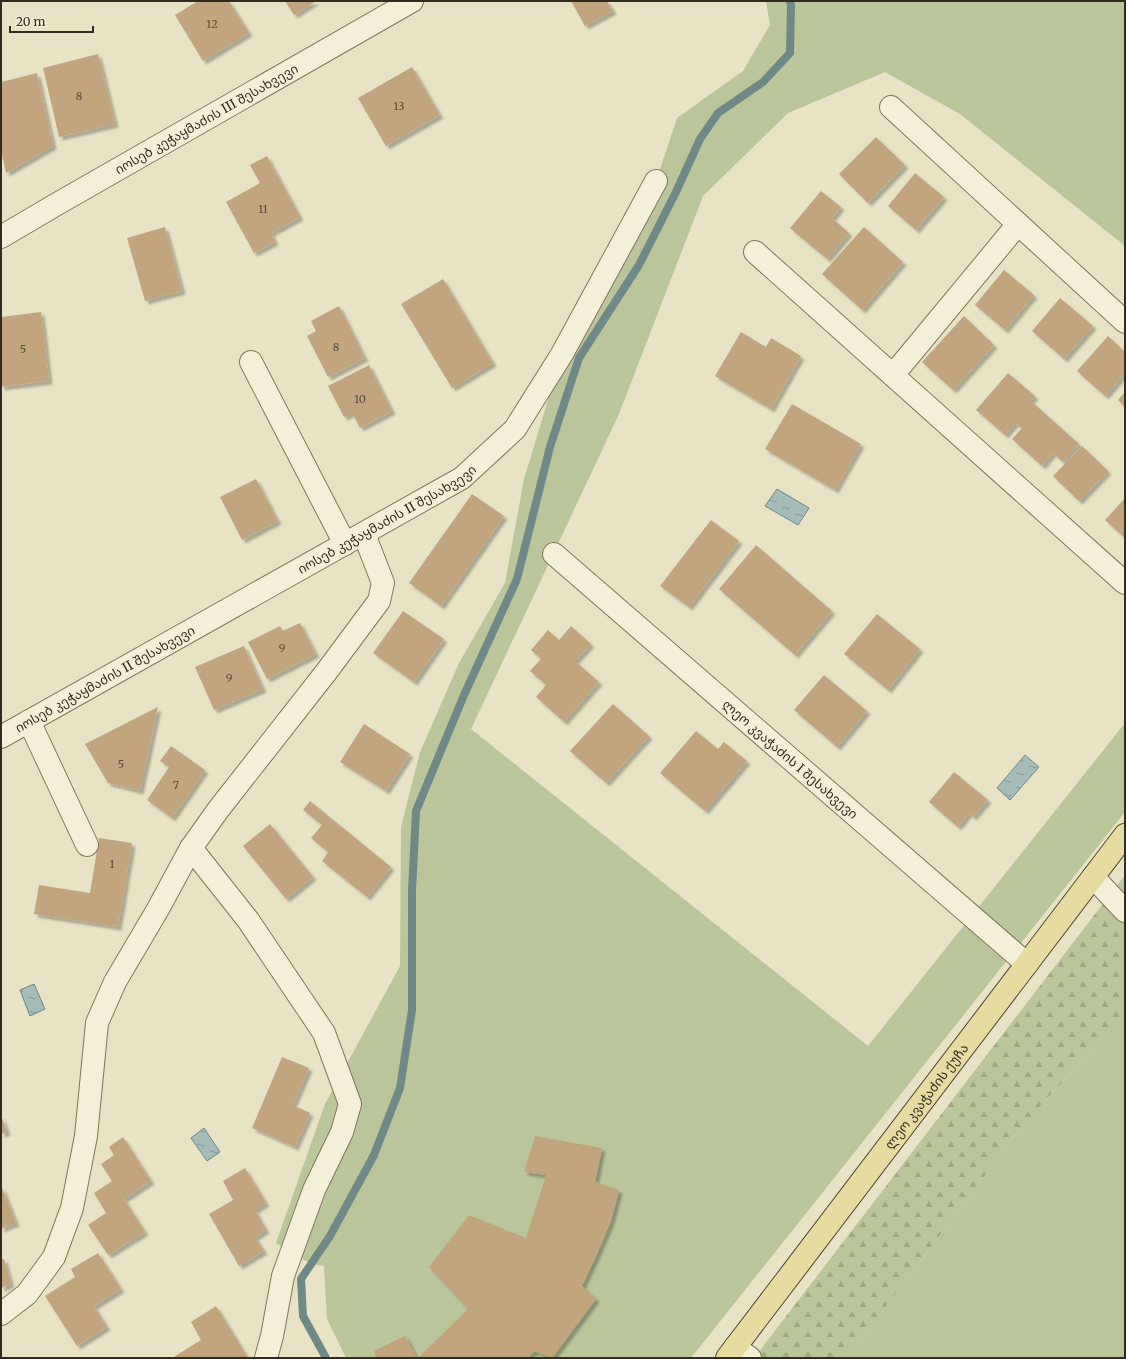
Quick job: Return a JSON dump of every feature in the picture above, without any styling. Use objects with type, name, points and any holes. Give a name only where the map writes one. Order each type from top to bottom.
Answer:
[{"type":"main road","name":"ლეო კვაჭაძის ქუჩა","points":[[737,1354],[1027,964],[1125,835]]},
{"type":"street","name":"იოსებ კეჭაყმაძის III შესახვევი","points":[[1,237],[412,1]]},
{"type":"street","points":[[891,107],[1125,322]]},
{"type":"street","name":"იოსებ კეჭაყმაძის II შესახვევი","points":[[1,737],[462,478],[515,430],[562,354],[656,181]]},
{"type":"street","points":[[893,375],[1018,224]]},
{"type":"street","points":[[755,252],[1125,583]]},
{"type":"street","points":[[251,362],[345,544]]},
{"type":"street","points":[[1,1314],[27,1294],[54,1257],[72,1208],[86,1136],[97,1023],[114,982],[158,909],[191,848],[218,810],[327,671],[379,601],[384,583],[364,534]]},
{"type":"street","name":"ლეო კვაჭაძის I შესახვევი","points":[[554,554],[1027,964]]},
{"type":"street","points":[[29,721],[87,845]]},
{"type":"street","points":[[191,848],[248,920],[324,1033],[350,1104],[342,1132],[314,1190],[283,1276],[272,1336],[266,1358]]},
{"type":"street","points":[[1093,877],[1125,911]]},
{"type":"green space","points":[[766,1],[1125,1],[1125,246],[960,114],[885,72],[788,113],[703,196],[619,414],[471,729],[868,1046],[1125,723],[1125,812],[691,1358],[346,1358],[327,1319],[324,1266],[311,1264],[276,1243],[325,1104],[400,966],[401,827],[420,752],[459,663],[505,583],[524,479],[562,354],[656,181],[677,118],[743,71],[770,25]]},
{"type":"green space","points":[[1125,875],[1125,1013],[1024,1124],[847,1358],[754,1358]]},
{"type":"green space","points":[[1125,1013],[1125,1358],[847,1358],[1024,1124]]},
{"type":"water","points":[[777,489],[809,508],[798,525],[765,506]]},
{"type":"water","points":[[1025,755],[1039,767],[1010,800],[997,788]]},
{"type":"water","points":[[34,984],[45,1009],[30,1016],[20,990]]},
{"type":"water","points":[[204,1128],[220,1152],[207,1161],[191,1138]]},
{"type":"building","points":[[198,1],[229,1],[249,33],[203,61],[175,15]]},
{"type":"building","points":[[285,1],[316,1],[294,15]]},
{"type":"building","points":[[571,1],[607,1],[613,11],[585,26]]},
{"type":"building","points":[[98,54],[115,124],[59,137],[43,68]]},
{"type":"building","points":[[412,67],[440,115],[386,146],[358,98]]},
{"type":"building","points":[[37,73],[53,146],[6,173],[1,150],[1,82]]},
{"type":"building","points":[[876,137],[905,165],[868,203],[839,174]]},
{"type":"building","points":[[267,156],[300,217],[271,233],[275,242],[254,253],[226,202],[260,183],[250,165]]},
{"type":"building","points":[[915,173],[944,197],[916,230],[888,206]]},
{"type":"building","points":[[821,191],[841,207],[832,218],[849,233],[827,259],[790,228]]},
{"type":"building","points":[[165,227],[182,291],[145,301],[127,238]]},
{"type":"building","points":[[864,227],[903,262],[862,310],[822,274]]},
{"type":"building","points":[[1004,270],[1034,295],[1005,330],[975,305]]},
{"type":"building","points":[[443,279],[493,363],[452,388],[401,304]]},
{"type":"building","points":[[1060,298],[1093,326],[1064,359],[1032,331]]},
{"type":"building","points":[[339,306],[365,358],[328,377],[307,336],[316,331],[311,321]]},
{"type":"building","points":[[41,312],[49,381],[1,387],[1,317]]},
{"type":"building","points":[[964,316],[994,345],[953,390],[922,362]]},
{"type":"building","points":[[741,332],[766,347],[771,338],[801,356],[771,409],[715,376]]},
{"type":"building","points":[[1108,336],[1125,352],[1125,373],[1105,396],[1077,371]]},
{"type":"building","points":[[369,365],[392,411],[360,428],[352,413],[344,417],[328,386]]},
{"type":"building","points":[[1008,373],[1035,396],[1031,401],[1079,444],[1063,462],[1053,453],[1042,466],[1012,439],[1022,428],[1015,423],[1005,435],[976,410]]},
{"type":"building","points":[[1125,392],[1125,407],[1118,400]]},
{"type":"building","points":[[792,404],[861,444],[835,490],[765,449]]},
{"type":"building","points":[[1082,446],[1108,471],[1079,501],[1053,476]]},
{"type":"building","points":[[256,479],[278,521],[242,540],[220,497]]},
{"type":"building","points":[[472,494],[504,516],[441,606],[409,583]]},
{"type":"building","points":[[1125,498],[1125,538],[1105,520]]},
{"type":"building","points":[[711,520],[739,541],[689,607],[660,586]]},
{"type":"building","points":[[756,545],[832,611],[795,655],[719,589]]},
{"type":"building","points":[[403,611],[444,639],[414,682],[373,653]]},
{"type":"building","points":[[877,614],[920,649],[888,690],[844,654]]},
{"type":"building","points":[[300,623],[316,654],[267,679],[248,642],[280,626],[283,631]]},
{"type":"building","points":[[571,626],[591,644],[575,661],[599,682],[564,722],[536,697],[546,685],[530,671],[541,659],[531,650],[548,630],[559,640]]},
{"type":"building","points":[[244,646],[263,689],[214,710],[195,667]]},
{"type":"building","points":[[824,675],[867,711],[837,747],[794,710]]},
{"type":"building","points":[[613,704],[649,736],[606,783],[570,751]]},
{"type":"building","points":[[158,707],[140,791],[108,783],[85,744]]},
{"type":"building","points":[[364,724],[410,754],[386,791],[340,762]]},
{"type":"building","points":[[696,731],[718,749],[724,742],[747,761],[705,811],[660,773]]},
{"type":"building","points":[[171,746],[205,770],[172,818],[147,800],[169,767],[160,761]]},
{"type":"building","points":[[954,772],[988,800],[973,817],[969,813],[958,827],[929,802]]},
{"type":"building","points":[[310,801],[391,867],[367,897],[322,861],[328,852],[311,838],[322,825],[303,810]]},
{"type":"building","points":[[270,824],[313,877],[286,899],[243,846]]},
{"type":"building","points":[[99,838],[132,843],[118,927],[34,914],[39,885],[90,893]]},
{"type":"building","points":[[282,1057],[309,1068],[293,1105],[310,1113],[295,1147],[252,1128]]},
{"type":"building","points":[[1,1115],[7,1132],[1,1134]]},
{"type":"building","points":[[535,1136],[602,1148],[595,1182],[619,1190],[611,1221],[582,1286],[596,1299],[552,1358],[535,1351],[527,1358],[418,1358],[468,1309],[429,1267],[469,1215],[526,1238],[546,1175],[524,1172]]},
{"type":"building","points":[[123,1137],[151,1181],[124,1199],[145,1232],[108,1255],[88,1225],[106,1213],[94,1193],[112,1181],[101,1164],[114,1155],[109,1147]]},
{"type":"building","points":[[245,1168],[266,1203],[255,1210],[266,1230],[255,1237],[264,1251],[239,1266],[209,1214],[233,1200],[223,1181]]},
{"type":"building","points":[[1,1185],[16,1223],[1,1229]]},
{"type":"building","points":[[98,1253],[121,1289],[94,1306],[107,1327],[77,1346],[45,1296],[75,1277],[71,1269]]},
{"type":"building","points":[[4,1259],[11,1284],[1,1288],[1,1260]]},
{"type":"building","points":[[216,1306],[248,1358],[172,1358],[201,1340],[191,1322]]},
{"type":"building","points":[[405,1336],[417,1358],[376,1358],[374,1351]]},
{"type":"waterway","points":[[326,1358],[303,1316],[301,1279],[330,1236],[374,1155],[400,1088],[412,1010],[412,891],[416,811],[464,695],[517,579],[550,447],[579,358],[639,265],[676,192],[700,139],[718,113],[763,82],[790,53],[790,1]]}]
